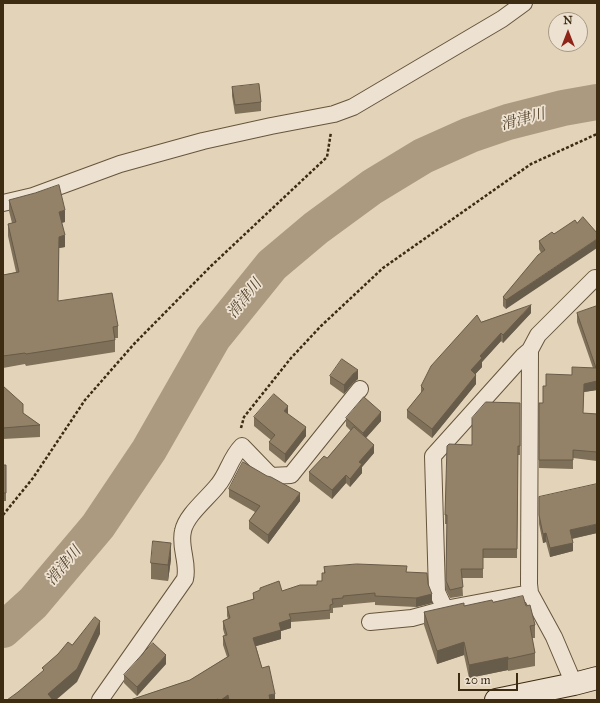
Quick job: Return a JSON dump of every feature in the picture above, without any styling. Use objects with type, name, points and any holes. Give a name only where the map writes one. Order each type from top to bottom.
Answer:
[{"type":"street","points":[[3,203],[33,196],[120,164],[203,141],[334,114],[352,106],[502,19],[524,3]]},
{"type":"street","points":[[445,609],[437,592],[436,580],[433,456],[522,356],[530,350],[538,336],[595,278]]},
{"type":"street","points":[[530,350],[528,584],[530,593],[554,637],[574,684]]},
{"type":"street","points":[[100,700],[185,579],[187,571],[182,539],[186,522],[219,484],[234,454],[242,446],[270,476],[291,475],[360,389]]},
{"type":"street","points":[[370,622],[412,618],[445,609],[530,593]]},
{"type":"street","points":[[496,700],[597,678]]},
{"type":"path","points":[[3,515],[33,478],[85,400],[134,344],[211,266],[327,157],[334,114]]},
{"type":"path","points":[[242,446],[240,431],[244,417],[291,358],[321,326],[384,268],[531,164],[597,134]]},
{"type":"building","points":[[259,84],[261,102],[235,105],[232,87]]},
{"type":"building","points":[[59,185],[65,210],[59,212],[65,235],[59,237],[58,301],[112,293],[118,326],[113,327],[115,340],[26,354],[3,356],[3,275],[19,272],[8,224],[16,222],[9,200]]},
{"type":"building","points":[[583,217],[597,233],[597,239],[506,300],[503,297],[538,255],[545,250],[539,241],[552,232],[554,234],[575,220],[577,223]]},
{"type":"building","points":[[531,305],[503,335],[501,333],[480,356],[482,358],[471,370],[476,375],[432,429],[407,410],[424,389],[421,386],[431,366],[477,315],[481,322]]},
{"type":"building","points":[[597,306],[597,381],[584,384],[583,413],[597,414],[597,452],[573,450],[573,460],[539,460],[539,403],[543,403],[543,386],[546,386],[546,374],[572,375],[572,367],[596,368],[577,313]]},
{"type":"building","points":[[342,359],[358,370],[344,385],[330,376]]},
{"type":"building","points":[[3,386],[23,404],[23,413],[40,425],[3,428]]},
{"type":"building","points":[[274,394],[288,406],[284,411],[306,427],[285,454],[269,442],[275,435],[254,417]]},
{"type":"building","points":[[364,397],[381,412],[363,433],[346,418]]},
{"type":"building","points":[[486,402],[520,403],[517,549],[483,549],[483,569],[461,569],[463,587],[450,590],[446,581],[447,515],[445,515],[447,446],[449,444],[472,445],[472,418]]},
{"type":"building","points":[[354,427],[374,445],[359,462],[362,464],[350,479],[346,475],[332,490],[309,472],[324,456],[327,458]]},
{"type":"building","points":[[243,462],[300,493],[268,535],[249,521],[260,506],[229,489]]},
{"type":"building","points":[[3,465],[6,465],[6,493],[3,493]]},
{"type":"building","points":[[597,484],[597,524],[570,530],[573,543],[550,548],[546,533],[543,534],[539,515],[539,497]]},
{"type":"building","points":[[153,541],[171,543],[168,565],[151,563]]},
{"type":"building","points":[[357,564],[407,566],[406,572],[427,573],[428,584],[432,594],[416,598],[375,596],[375,593],[343,596],[343,598],[332,599],[333,604],[330,605],[330,610],[289,614],[291,619],[279,623],[281,630],[253,638],[262,668],[269,666],[275,694],[269,695],[270,700],[229,700],[228,695],[221,700],[130,700],[190,680],[229,656],[223,636],[227,635],[223,621],[230,618],[227,607],[254,599],[253,593],[260,590],[260,588],[279,581],[282,591],[300,585],[317,585],[317,581],[322,581],[322,573],[325,573],[324,567]]},
{"type":"building","points":[[523,596],[526,606],[530,605],[535,625],[530,626],[535,653],[469,665],[464,642],[437,651],[424,612],[464,603],[464,606],[492,600],[493,602]]},
{"type":"building","points":[[95,617],[100,621],[77,669],[48,694],[53,700],[7,700],[44,670],[42,668],[58,654],[68,642],[72,645]]},
{"type":"building","points":[[153,643],[166,655],[137,687],[124,675]]},
{"type":"waterway","name":"滑津川","points":[[3,630],[33,603],[98,526],[149,450],[213,338],[272,265],[316,228],[372,187],[423,156],[470,135],[508,122],[563,108],[597,102]]}]
